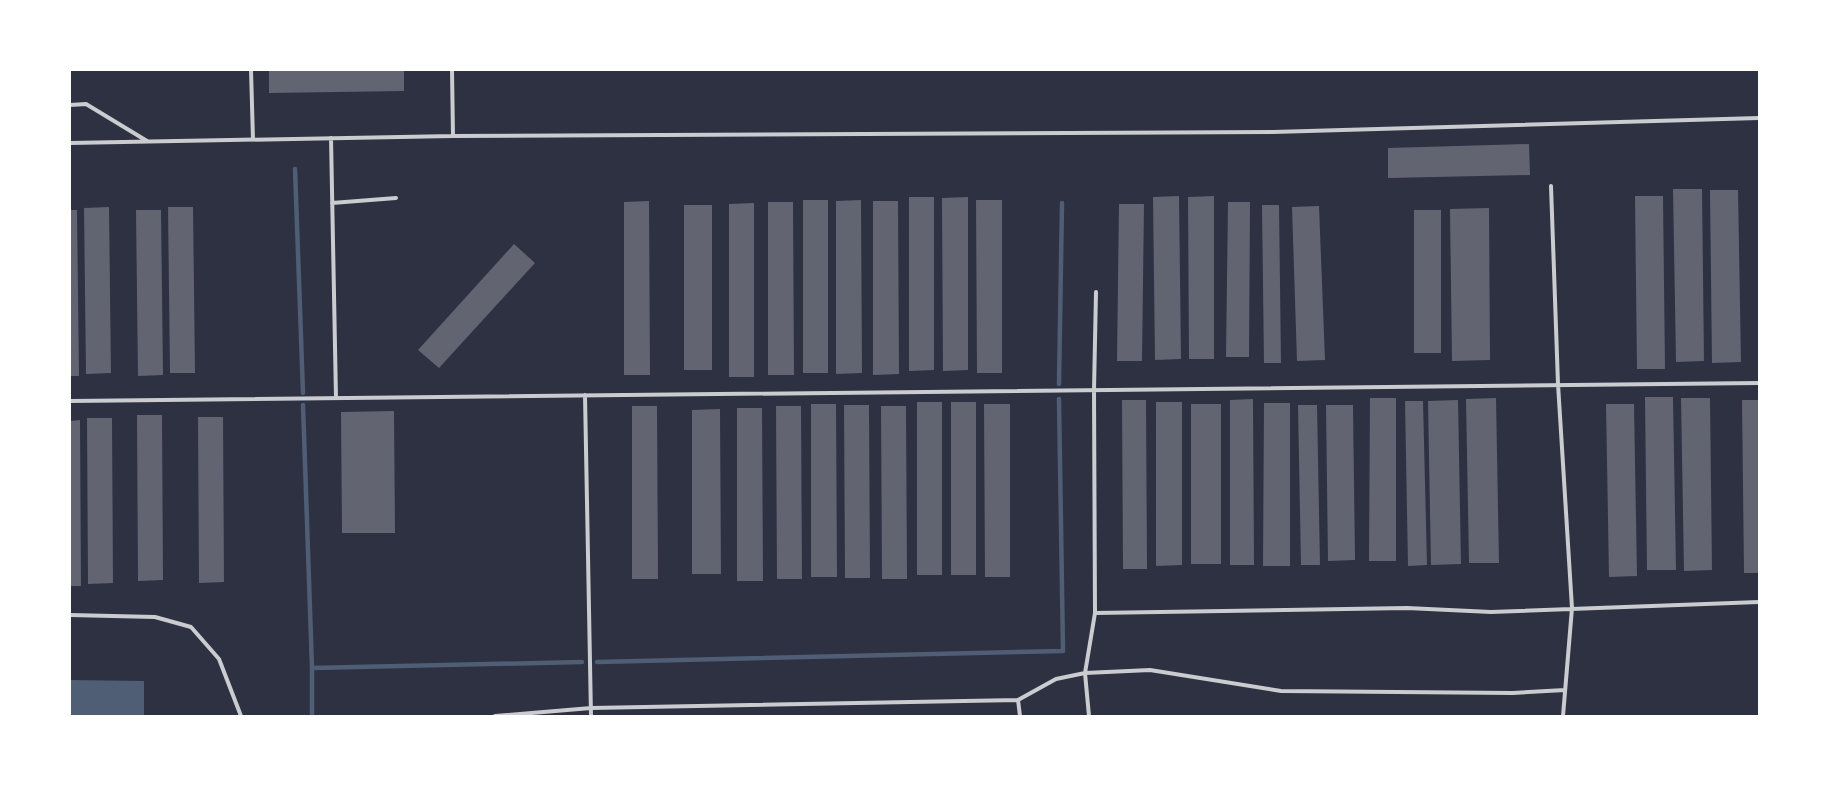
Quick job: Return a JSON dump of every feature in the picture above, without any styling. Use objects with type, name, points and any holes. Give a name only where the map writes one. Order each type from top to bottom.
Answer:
[{"type":"lane","points":[[251,70],[253,140]]},
{"type":"lane","points":[[452,70],[453,136]]},
{"type":"lane","points":[[70,105],[86,104],[147,141]]},
{"type":"lane","points":[[70,143],[453,136],[1274,132],[1759,118]]},
{"type":"lane","points":[[330,138],[336,398]]},
{"type":"lane","points":[[1551,186],[1558,384],[1572,608],[1563,716]]},
{"type":"lane","points":[[332,203],[396,198]]},
{"type":"lane","points":[[1089,716],[1085,673],[1095,613],[1094,390],[1096,292]]},
{"type":"lane","points":[[70,401],[1759,383]]},
{"type":"lane","points":[[585,395],[591,716]]},
{"type":"lane","points":[[1095,613],[1407,608],[1491,612],[1759,602]]},
{"type":"lane","points":[[70,615],[155,617],[192,627],[219,659],[241,716]]},
{"type":"lane","points":[[495,716],[591,708],[1018,700],[1056,679],[1085,673],[1150,670],[1281,691],[1513,693],[1565,690]]},
{"type":"lane","points":[[1018,700],[1020,716]]},
{"type":"water","points":[[70,680],[144,681],[144,716],[70,716]]},
{"type":"building","points":[[269,70],[404,70],[404,91],[269,93]]},
{"type":"building","points":[[1529,144],[1530,175],[1388,178],[1388,148]]},
{"type":"building","points":[[1673,189],[1702,189],[1704,361],[1676,362]]},
{"type":"building","points":[[1710,190],[1738,190],[1741,362],[1712,363]]},
{"type":"building","points":[[1179,196],[1181,359],[1155,360],[1153,197]]},
{"type":"building","points":[[1214,196],[1214,359],[1189,359],[1188,197]]},
{"type":"building","points":[[1635,196],[1663,196],[1665,369],[1637,369]]},
{"type":"building","points":[[909,197],[934,197],[934,370],[909,371]]},
{"type":"building","points":[[968,197],[968,370],[943,371],[942,198]]},
{"type":"building","points":[[803,200],[828,200],[828,373],[803,373]]},
{"type":"building","points":[[861,200],[862,373],[836,374],[836,201]]},
{"type":"building","points":[[976,200],[1002,200],[1002,373],[977,373]]},
{"type":"building","points":[[649,201],[650,375],[624,375],[624,202]]},
{"type":"building","points":[[873,201],[898,201],[899,374],[873,375]]},
{"type":"building","points":[[768,202],[793,202],[794,375],[768,375]]},
{"type":"building","points":[[1228,202],[1250,202],[1249,357],[1226,357]]},
{"type":"building","points":[[754,203],[754,377],[729,377],[729,204]]},
{"type":"building","points":[[1119,204],[1144,204],[1142,361],[1117,361]]},
{"type":"building","points":[[684,205],[712,205],[712,370],[684,370]]},
{"type":"building","points":[[1262,205],[1279,205],[1281,363],[1264,363]]},
{"type":"building","points":[[1319,206],[1325,360],[1297,361],[1292,207]]},
{"type":"building","points":[[109,207],[111,373],[86,374],[84,208]]},
{"type":"building","points":[[168,207],[193,207],[195,373],[170,373]]},
{"type":"building","points":[[1489,208],[1490,360],[1452,361],[1450,209]]},
{"type":"building","points":[[70,210],[77,210],[79,376],[70,376]]},
{"type":"building","points":[[136,210],[161,210],[163,375],[138,376]]},
{"type":"building","points":[[1414,210],[1441,210],[1441,353],[1414,353]]},
{"type":"building","points":[[514,244],[535,263],[439,368],[418,350]]},
{"type":"building","points":[[1645,397],[1673,397],[1676,570],[1647,570]]},
{"type":"building","points":[[1370,398],[1396,398],[1396,561],[1369,561]]},
{"type":"building","points":[[1496,398],[1499,563],[1469,563],[1466,399]]},
{"type":"building","points":[[1681,398],[1710,398],[1712,570],[1684,571]]},
{"type":"building","points":[[1253,399],[1254,565],[1230,565],[1230,400]]},
{"type":"building","points":[[1122,400],[1146,400],[1147,569],[1123,569]]},
{"type":"building","points":[[1458,400],[1461,564],[1431,565],[1428,401]]},
{"type":"building","points":[[1742,400],[1759,400],[1759,573],[1744,573]]},
{"type":"building","points":[[1405,401],[1423,401],[1427,565],[1408,566]]},
{"type":"building","points":[[917,402],[942,402],[942,575],[917,575]]},
{"type":"building","points":[[951,402],[976,402],[976,575],[951,575]]},
{"type":"building","points":[[1156,402],[1182,402],[1182,565],[1156,566]]},
{"type":"building","points":[[1264,403],[1290,403],[1290,566],[1263,566]]},
{"type":"building","points":[[811,404],[836,404],[837,577],[811,577]]},
{"type":"building","points":[[984,404],[1010,404],[1010,577],[985,577]]},
{"type":"building","points":[[1191,404],[1221,404],[1221,564],[1191,564]]},
{"type":"building","points":[[1606,404],[1634,404],[1637,576],[1609,577]]},
{"type":"building","points":[[844,405],[869,405],[870,578],[845,578]]},
{"type":"building","points":[[1298,405],[1317,405],[1320,565],[1301,565]]},
{"type":"building","points":[[1326,405],[1353,405],[1355,560],[1328,561]]},
{"type":"building","points":[[632,406],[657,406],[658,579],[632,579]]},
{"type":"building","points":[[776,406],[801,406],[802,579],[777,579]]},
{"type":"building","points":[[881,406],[906,406],[907,579],[882,579]]},
{"type":"building","points":[[737,408],[762,408],[763,581],[737,581]]},
{"type":"building","points":[[720,409],[721,574],[692,574],[692,410]]},
{"type":"building","points":[[394,411],[395,533],[342,533],[341,412]]},
{"type":"building","points":[[137,415],[162,415],[163,580],[138,581]]},
{"type":"building","points":[[198,417],[223,417],[224,582],[199,583]]},
{"type":"building","points":[[87,418],[112,418],[113,583],[88,584]]},
{"type":"building","points":[[80,420],[81,586],[70,586],[70,421]]},
{"type":"waterway","points":[[295,169],[303,393]]},
{"type":"waterway","points":[[1059,384],[1062,203]]},
{"type":"waterway","points":[[597,662],[1063,651],[1059,399]]},
{"type":"waterway","points":[[303,405],[312,716]]},
{"type":"waterway","points":[[312,668],[582,662]]}]
